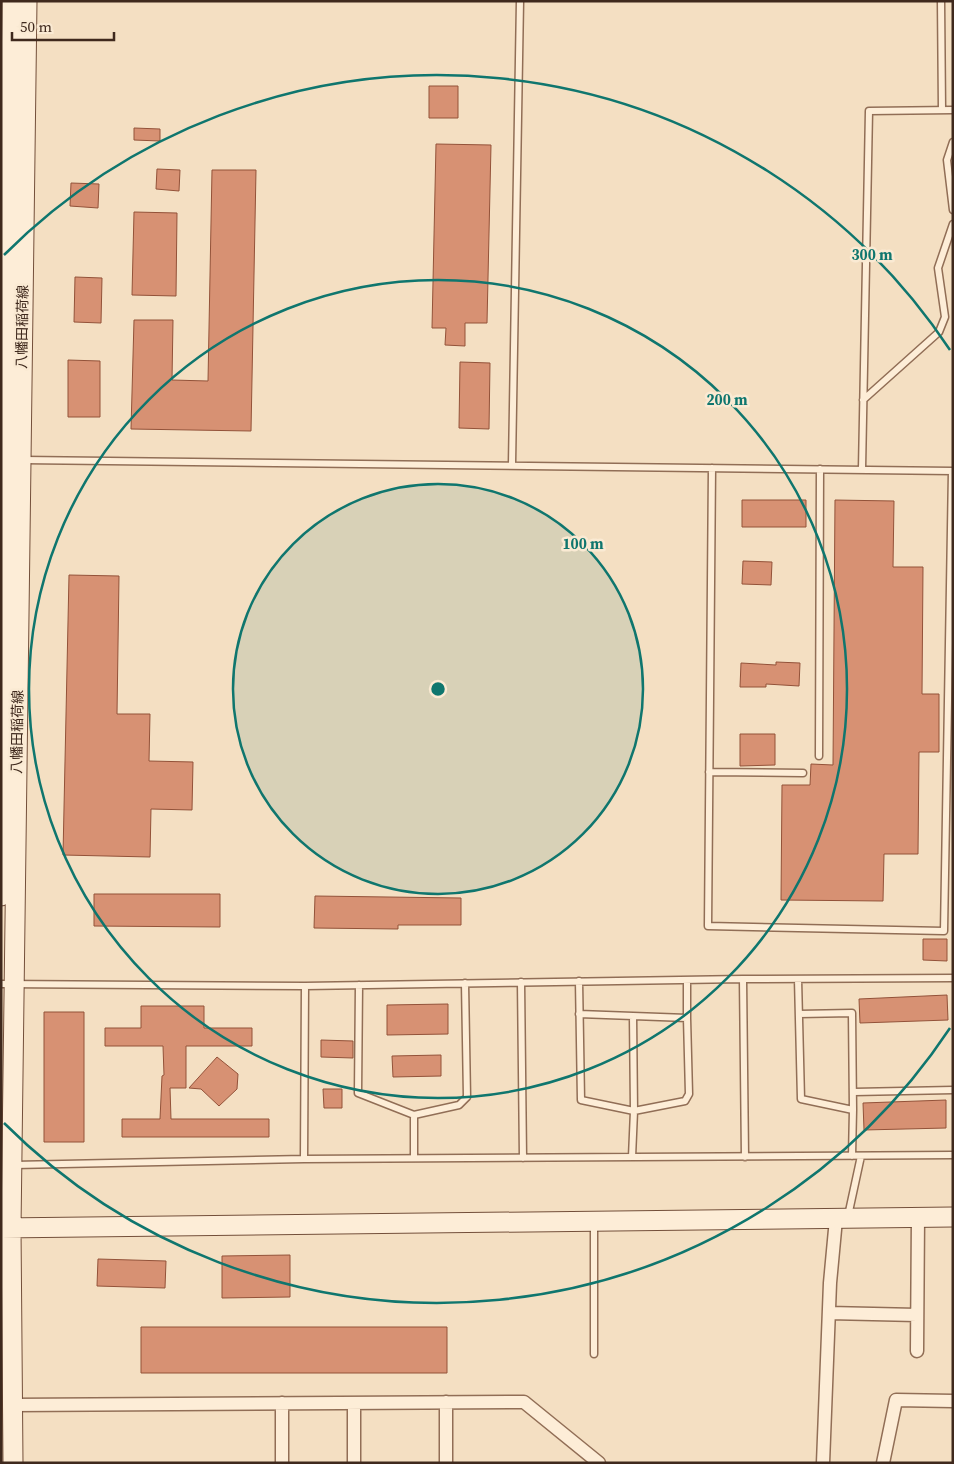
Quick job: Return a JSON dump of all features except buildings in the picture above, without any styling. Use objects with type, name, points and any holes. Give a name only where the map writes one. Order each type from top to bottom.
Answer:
[{"type":"main road","name":"八幡田稲荷線","points":[[1,896],[9,490],[13,459],[15,10]]},
{"type":"main road","name":"八幡田稲荷線","points":[[9,490],[8,984],[12,1165],[6,1228],[12,1463]]},
{"type":"main road","points":[[6,1228],[953,1217]]},
{"type":"street","points":[[917,1351],[918,1217]]},
{"type":"street","points":[[823,1463],[830,1283],[842,1219]]},
{"type":"street","points":[[829,1313],[917,1315]]},
{"type":"street","points":[[883,1463],[896,1400],[953,1401]]},
{"type":"street","points":[[446,1402],[446,1463]]},
{"type":"street","points":[[12,1405],[524,1402],[584,1457],[600,1463]]},
{"type":"street","points":[[282,1403],[282,1463]]},
{"type":"street","points":[[354,1404],[354,1463]]},
{"type":"lane","points":[[512,464],[520,1]]},
{"type":"lane","points":[[941,1],[942,110]]},
{"type":"lane","points":[[862,470],[869,111],[953,110]]},
{"type":"lane","points":[[953,142],[947,160],[953,210]]},
{"type":"lane","points":[[863,400],[939,332],[946,317],[938,268],[953,224]]},
{"type":"lane","points":[[13,459],[952,471],[944,930],[708,926],[712,468]]},
{"type":"lane","points":[[819,756],[820,469]]},
{"type":"lane","points":[[709,772],[803,773]]},
{"type":"lane","points":[[8,984],[305,986],[579,981],[953,978]]},
{"type":"lane","points":[[743,979],[745,1156]]},
{"type":"lane","points":[[798,979],[802,1099],[853,1110]]},
{"type":"lane","points":[[579,981],[581,1100],[634,1111],[685,1101],[689,1094],[687,980]]},
{"type":"lane","points":[[521,982],[523,1158]]},
{"type":"lane","points":[[359,985],[358,1093],[414,1116],[459,1105],[467,1097],[465,983]]},
{"type":"lane","points":[[304,1159],[305,986]]},
{"type":"lane","points":[[799,1014],[852,1013],[854,1092],[852,1156]]},
{"type":"lane","points":[[579,1014],[687,1018]]},
{"type":"lane","points":[[632,1157],[634,1111],[633,1016]]},
{"type":"lane","points":[[854,1092],[953,1090]]},
{"type":"lane","points":[[414,1116],[414,1158]]},
{"type":"lane","points":[[12,1165],[304,1159],[953,1155]]},
{"type":"lane","points":[[842,1219],[861,1156]]},
{"type":"lane","points":[[594,1221],[594,1354]]}]
